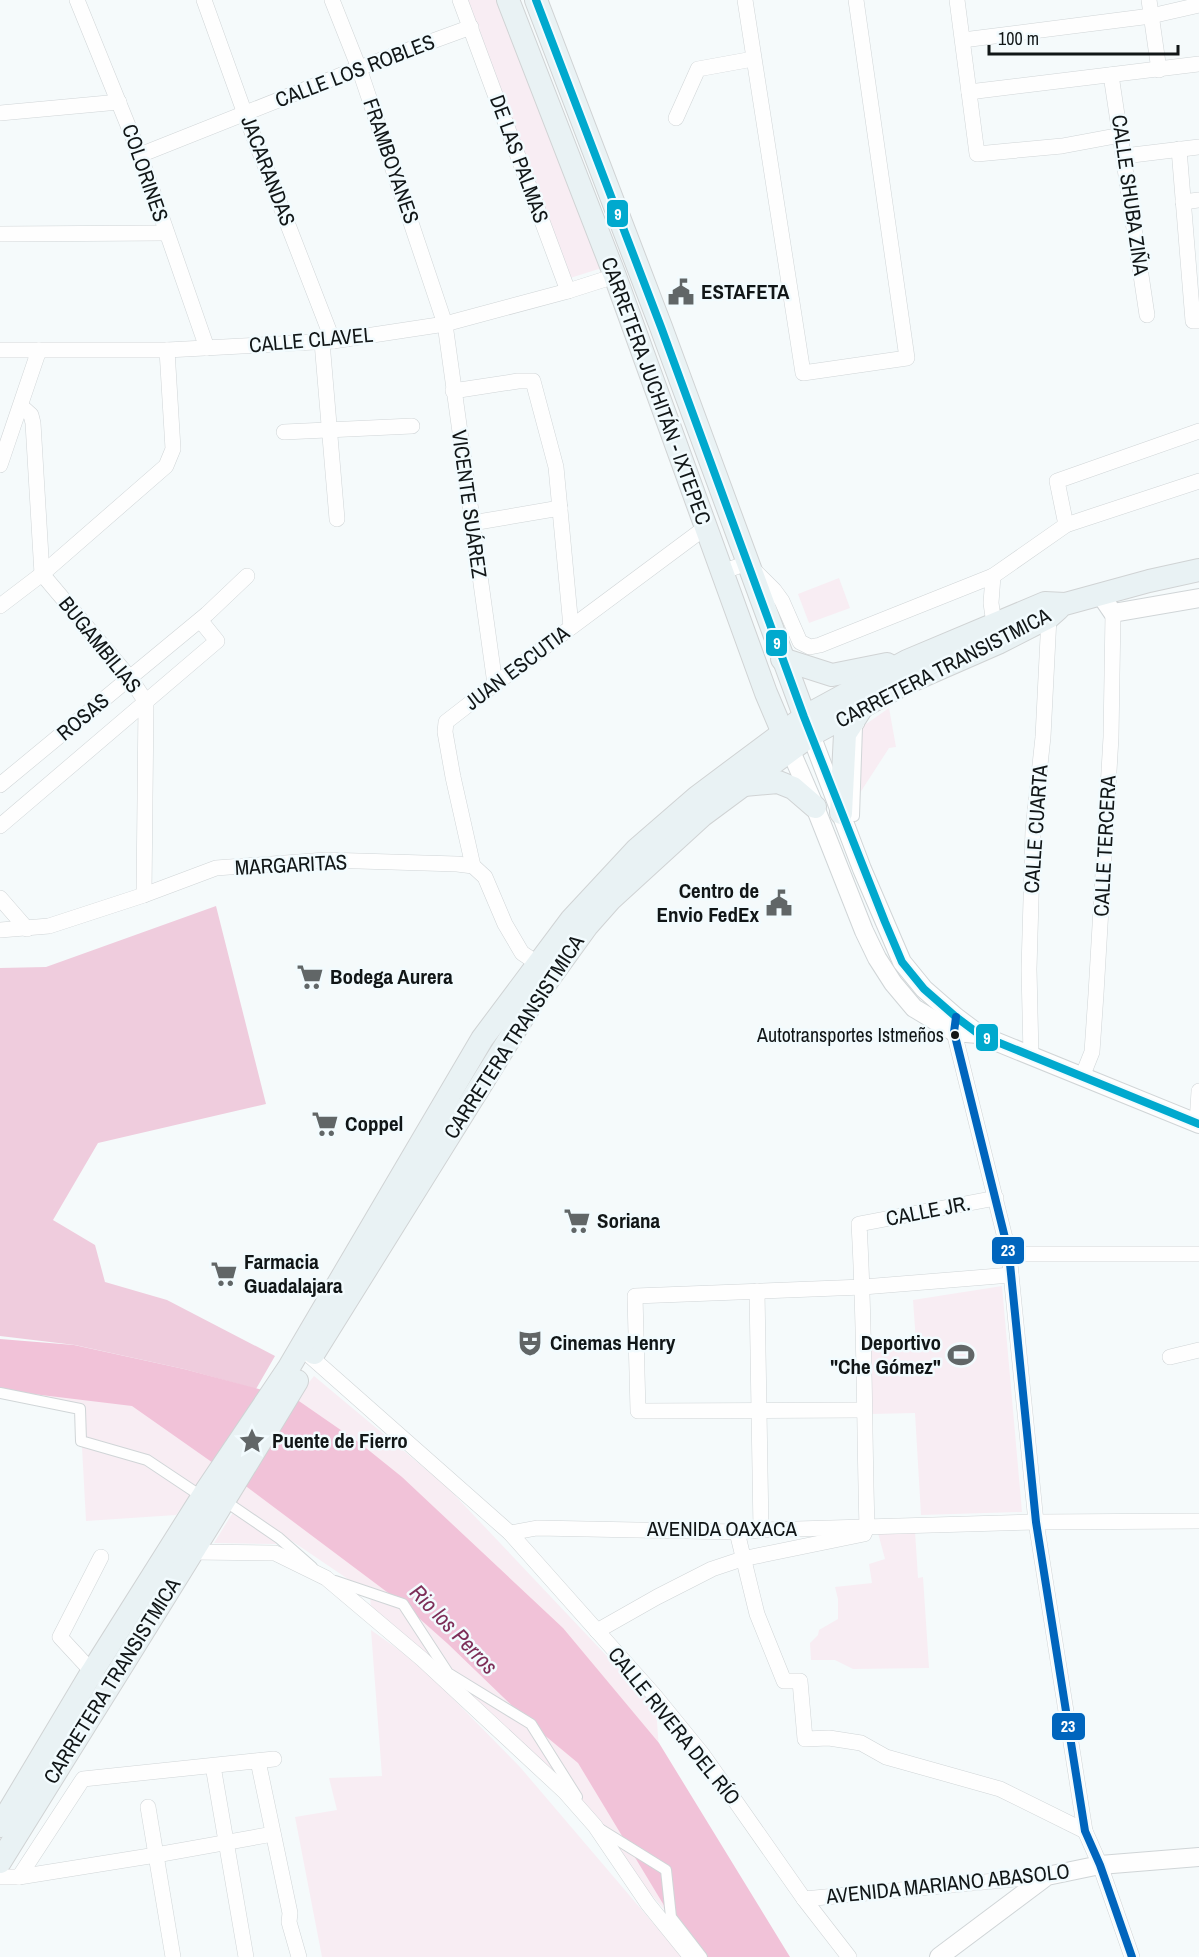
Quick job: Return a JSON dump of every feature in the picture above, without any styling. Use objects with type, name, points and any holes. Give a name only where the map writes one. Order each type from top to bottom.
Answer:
[{"type":"main road","name":"CARRETERA JUCHITÁN - IXTEPEC","points":[[508,0],[615,276],[758,671],[786,741]]},
{"type":"main road","name":"CARRETERA JUCHITÁN - IXTEPEC","points":[[536,0],[661,327],[808,726]]},
{"type":"main road","name":"CARRETERA TRANSISTMICA","points":[[808,726],[870,703],[995,633],[1053,608],[1149,581],[1199,570]]},
{"type":"main road","name":"CARRETERA TRANSISTMICA","points":[[294,1373],[311,1357],[535,998],[587,926],[617,893],[742,774],[786,741],[907,661],[995,633]]},
{"type":"main road","points":[[782,658],[832,675],[907,661]]},
{"type":"main road","points":[[758,671],[765,725],[742,774],[778,782],[793,788],[815,807]]},
{"type":"main road","points":[[848,815],[845,734],[870,703]]},
{"type":"main road","name":"CARRETERA TRANSISTMICA","points":[[294,1373],[482,1039],[537,963],[571,920],[637,849],[697,797],[742,774]]},
{"type":"main road","points":[[216,1496],[294,1373]]},
{"type":"main road","name":"CARRETERA TRANSISTMICA","points":[[100,1679],[192,1552],[216,1496]]},
{"type":"main road","name":"CARRETERA TRANSISTMICA","points":[[0,1862],[41,1777],[216,1496]]},
{"type":"main road","name":"CARRETERA TRANSISTMICA","points":[[0,1826],[41,1777]]},
{"type":"street","name":"COLORINES","points":[[77,0],[140,155],[165,233],[207,348]]},
{"type":"street","name":"JACARANDAS","points":[[204,0],[327,342],[329,429],[337,519]]},
{"type":"street","name":"FRAMBOYANES","points":[[332,0],[359,68],[445,324]]},
{"type":"street","name":"DE LAS PALMAS","points":[[460,0],[568,291]]},
{"type":"street","points":[[745,0],[803,373],[907,358],[856,0]]},
{"type":"street","points":[[957,0],[977,154],[1062,146],[1121,135]]},
{"type":"street","points":[[963,40],[1150,8],[1199,5],[1198,0]]},
{"type":"street","points":[[1150,8],[1159,70]]},
{"type":"street","name":"CALLE LOS ROBLES","points":[[140,155],[359,68],[471,27]]},
{"type":"street","points":[[676,118],[698,69],[753,59]]},
{"type":"street","points":[[969,92],[1199,64]]},
{"type":"street","name":"CALLE SHUBA ZIÑA","points":[[1111,75],[1147,315]]},
{"type":"street","points":[[0,113],[119,102]]},
{"type":"street","points":[[1124,156],[1199,147]]},
{"type":"street","points":[[1179,149],[1183,202],[1193,256],[1193,321],[1199,321]]},
{"type":"street","points":[[1183,202],[1199,200]]},
{"type":"street","points":[[0,234],[165,233]]},
{"type":"street","name":"CALLE CLAVEL","points":[[0,350],[167,350],[327,342],[445,324],[615,276]]},
{"type":"street","name":"VICENTE SUÁREZ","points":[[445,324],[495,684]]},
{"type":"street","points":[[0,465],[39,350]]},
{"type":"street","points":[[0,606],[42,574],[166,466],[170,460],[173,448],[167,350]]},
{"type":"street","points":[[453,391],[533,381],[556,466],[571,627]]},
{"type":"street","points":[[21,406],[31,415],[33,423],[42,574]]},
{"type":"street","points":[[284,432],[412,426]]},
{"type":"street","points":[[1066,525],[1057,481],[1199,431]]},
{"type":"street","points":[[722,572],[747,563],[782,601],[800,642],[810,646],[820,645],[993,576],[1066,525],[1199,481]]},
{"type":"street","points":[[472,523],[560,508]]},
{"type":"street","name":"JUAN ESCUTIA","points":[[473,866],[453,777],[445,729],[448,720],[706,527]]},
{"type":"street","name":"BUGAMBILIAS","points":[[42,574],[130,678],[146,702],[144,895]]},
{"type":"street","name":"ROSAS","points":[[0,785],[200,620],[247,576]]},
{"type":"street","points":[[993,576],[991,603],[995,633]]},
{"type":"street","points":[[1100,594],[1113,613],[1199,598]]},
{"type":"street","name":"CALLE CUARTA","points":[[1031,1055],[1029,969],[1033,830],[1053,608]]},
{"type":"street","name":"CALLE TERCERA","points":[[1082,1077],[1092,1052],[1096,994],[1112,737],[1113,613]]},
{"type":"street","name":"ROSAS","points":[[0,826],[218,641],[200,620]]},
{"type":"street","points":[[808,726],[848,815],[862,869],[902,962],[955,1025],[1009,1254],[1036,1522],[1085,1831],[1100,1865],[1132,1957]]},
{"type":"street","points":[[786,741],[864,931],[893,983],[914,1008],[1198,1124],[1199,1091]]},
{"type":"street","name":"MARGARITAS","points":[[0,930],[49,926],[144,895],[216,868],[326,860],[473,866]]},
{"type":"street","points":[[473,866],[485,877],[505,924],[522,953],[537,963]]},
{"type":"street","points":[[0,898],[27,929]]},
{"type":"street","name":"CALLE JR.","points":[[863,1287],[859,1224],[996,1198]]},
{"type":"street","points":[[1009,1254],[1199,1254]]},
{"type":"street","points":[[864,1410],[638,1411],[634,1296],[863,1287],[1011,1275]]},
{"type":"street","points":[[597,1631],[712,1569],[742,1558],[864,1534],[867,1527],[863,1287]]},
{"type":"street","points":[[757,1291],[761,1530]]},
{"type":"street","points":[[1170,1357],[1199,1350]]},
{"type":"street","points":[[311,1357],[510,1533]]},
{"type":"street","points":[[0,1393],[80,1409],[81,1441],[147,1460],[195,1492],[216,1496],[279,1538],[430,1667],[565,1792],[595,1826],[666,1870],[671,1917],[702,1957]]},
{"type":"street","name":"AVENIDA OAXACA","points":[[510,1533],[537,1528],[737,1532],[1036,1522],[1199,1521]]},
{"type":"street","points":[[737,1532],[757,1614],[784,1681],[800,1681],[805,1739],[829,1738],[861,1743],[886,1757],[1000,1788],[1085,1831]]},
{"type":"street","name":"CALLE RIVERA DEL RÍO","points":[[510,1533],[655,1696],[703,1755],[804,1899],[849,1957]]},
{"type":"street","points":[[192,1552],[275,1553],[326,1578],[403,1604],[448,1673],[531,1724],[648,1905],[691,1957]]},
{"type":"street","points":[[100,1679],[60,1637],[101,1557]]},
{"type":"street","points":[[19,1877],[83,1779],[266,1760],[273,1834],[299,1957]]},
{"type":"street","points":[[213,1766],[246,1957]]},
{"type":"street","points":[[148,1807],[172,1957]]},
{"type":"street","points":[[0,1877],[19,1877],[273,1834]]},
{"type":"street","name":"AVENIDA MARIANO ABASOLO","points":[[804,1899],[1047,1876],[1100,1865],[1199,1857]]},
{"type":"street","points":[[939,1957],[1047,1876]]},
{"type":"shaded area","points":[[465,0],[501,0],[605,267],[567,279]]},
{"type":"shaded area","points":[[839,578],[850,608],[809,623],[798,594]]},
{"type":"shaded area","points":[[889,708],[896,747],[889,748],[856,799],[859,729]]},
{"type":"shaded area","points":[[216,906],[266,1104],[98,1143],[53,1220],[95,1245],[105,1282],[167,1300],[275,1356],[256,1389],[184,1369],[75,1345],[0,1336],[0,968],[46,967]]},
{"type":"shaded area","points":[[1002,1286],[1022,1512],[921,1515],[915,1413],[871,1414],[870,1345],[916,1342],[913,1300]]},
{"type":"shaded area","points":[[0,1342],[295,1400],[314,1376],[447,1487],[656,1708],[671,1917],[539,1767],[371,1611],[370,1594],[202,1480],[176,1515],[86,1521],[80,1410],[6,1394]]},
{"type":"shaded area","points":[[235,1509],[279,1538],[276,1544],[214,1543]]},
{"type":"shaded area","points":[[915,1531],[918,1578],[923,1577],[929,1668],[853,1669],[835,1660],[811,1660],[810,1643],[818,1635],[819,1630],[838,1619],[838,1599],[835,1587],[872,1583],[869,1564],[885,1559],[878,1533]]},
{"type":"shaded area","points":[[371,1630],[419,1664],[520,1767],[682,1957],[322,1957],[295,1817],[337,1810],[329,1778],[382,1776]]},
{"type":"water","name":"Rio los Perros","points":[[0,1339],[74,1345],[184,1369],[296,1399],[361,1444],[402,1477],[563,1628],[659,1743],[790,1957],[700,1957],[671,1917],[578,1763],[531,1724],[403,1604],[243,1484],[132,1406],[0,1390]]},
{"type":"transit line","name":"9","points":[[536,0],[661,327],[804,717],[902,962],[924,989],[980,1035],[1199,1124]]},
{"type":"transit line","name":"23","points":[[956,1017],[954,1032],[1009,1254],[1036,1522],[1085,1831],[1100,1865],[1132,1957]]},
{"type":"place","name":"ESTAFETA","points":[[681,292]]},
{"type":"place","name":"Centro de Envio FedEx","points":[[779,903]]},
{"type":"place","name":"Bodega Aurera","points":[[310,977]]},
{"type":"place","name":"Autotransportes Istmeños","points":[[955,1035]]},
{"type":"place","name":"Coppel","points":[[325,1124]]},
{"type":"place","name":"Soriana","points":[[577,1221]]},
{"type":"place","name":"Farmacia Guadalajara","points":[[224,1274]]},
{"type":"place","name":"Cinemas Henry","points":[[530,1343]]},
{"type":"place","name":"Deportivo \"Che Gómez\"","points":[[961,1355]]},
{"type":"place","name":"Puente de Fierro","points":[[252,1441]]}]
